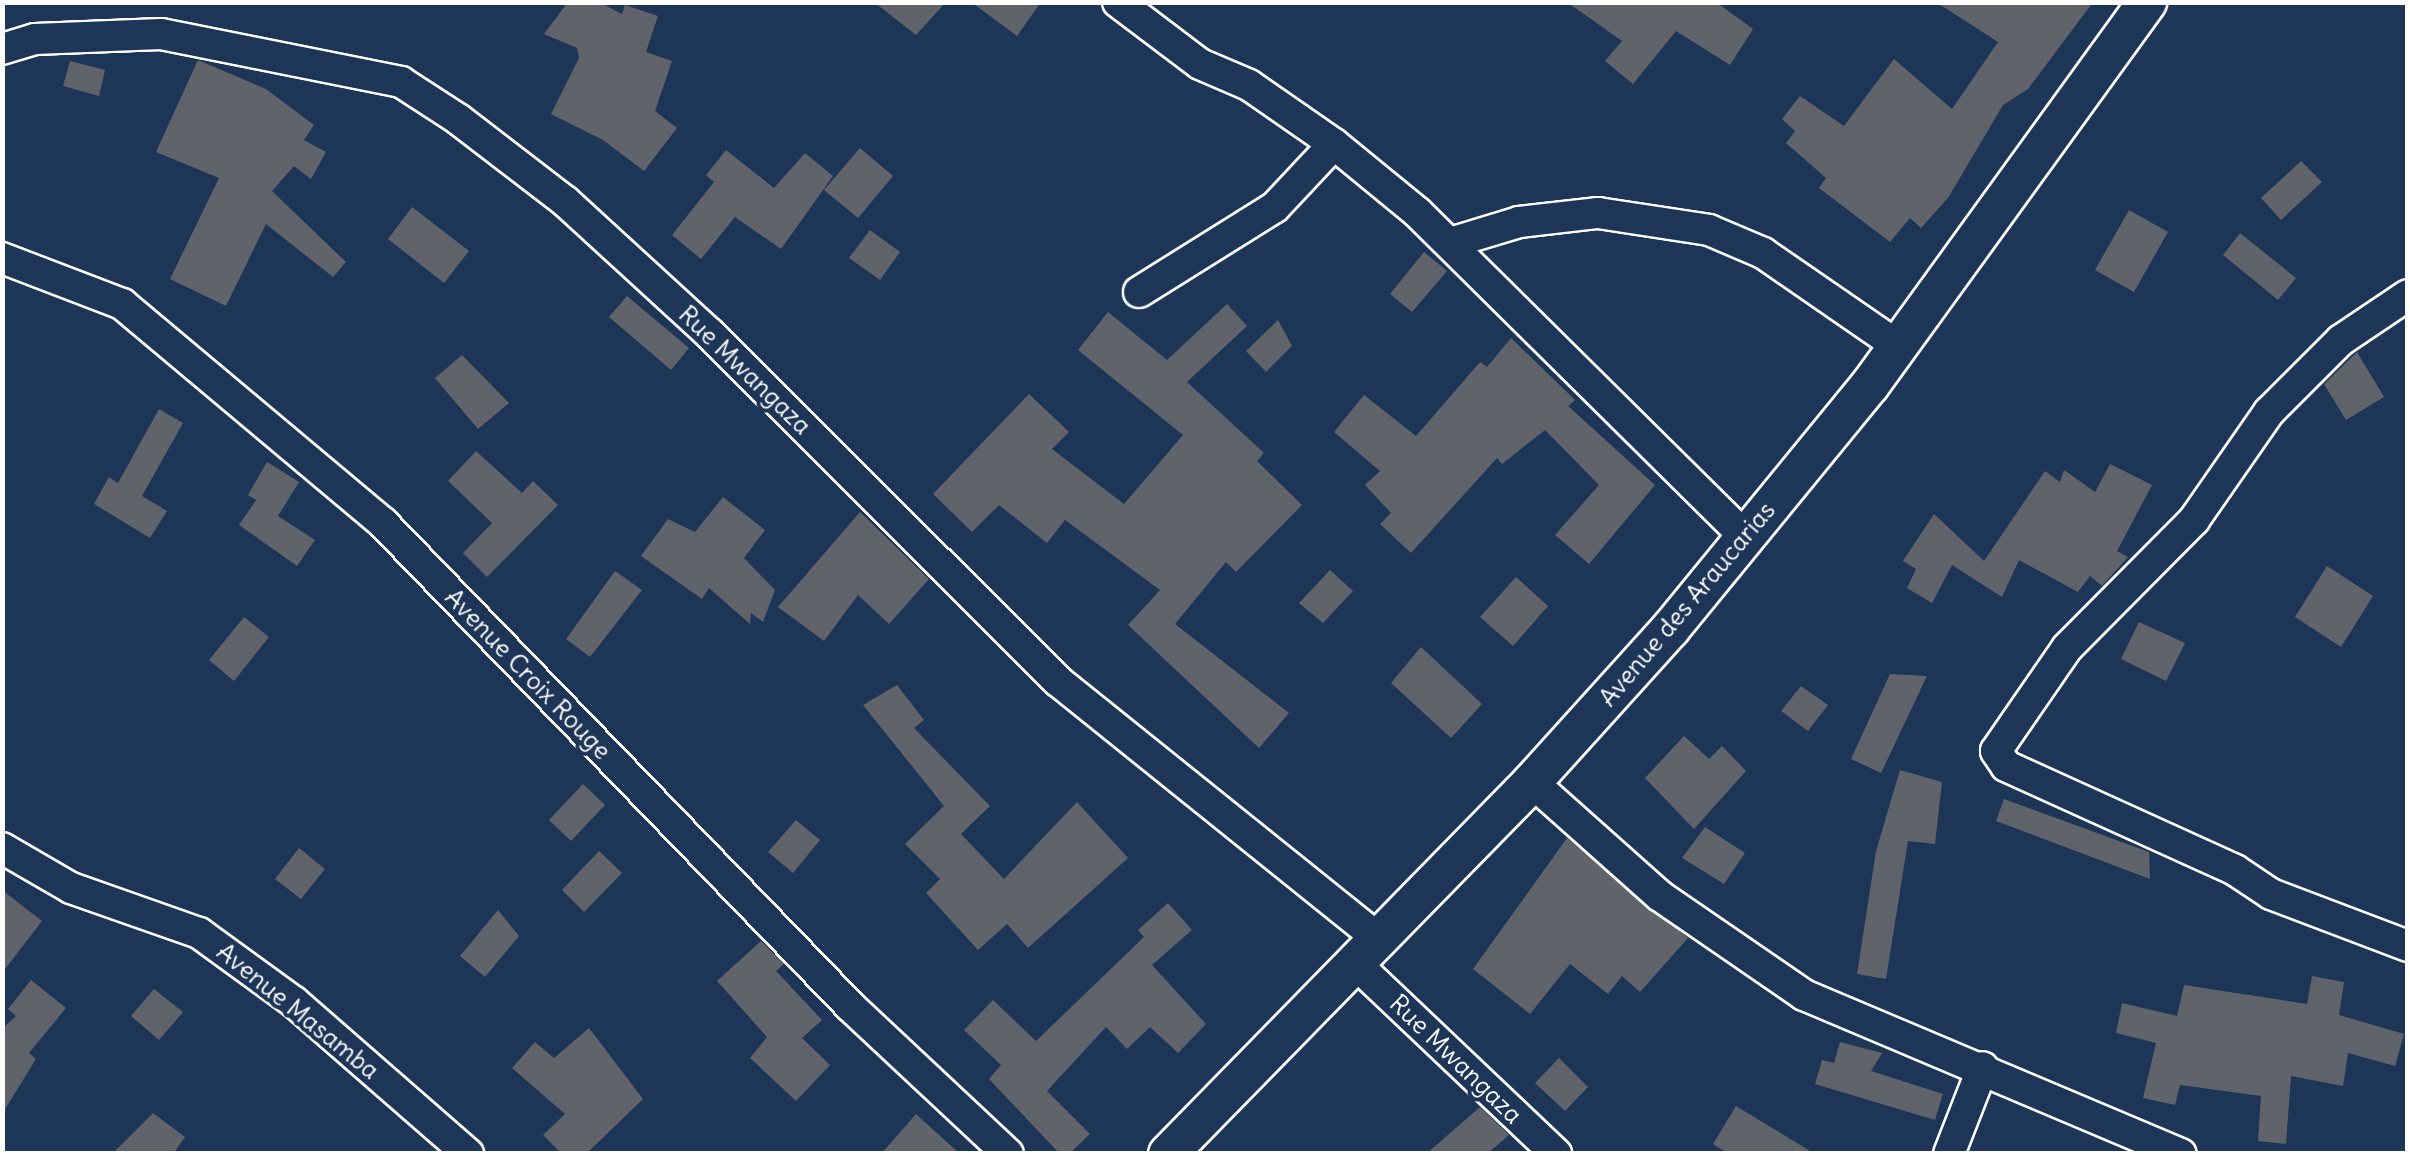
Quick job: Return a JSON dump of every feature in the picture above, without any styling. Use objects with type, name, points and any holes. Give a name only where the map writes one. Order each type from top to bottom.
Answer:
[{"type":"street","points":[[1118,2],[1200,64],[1249,85],[1334,144],[1450,243],[1652,451],[1745,536]]},
{"type":"street","name":"Avenue des Araucarias","points":[[1168,1154],[1532,782],[1745,536],[1898,346],[2147,2]]},
{"type":"street","name":"Rue Mwangaza","points":[[2,48],[35,39],[161,34],[386,78],[458,118],[566,202],[710,334],[1058,681],[1369,952],[1556,1154]]},
{"type":"street","points":[[1139,292],[1275,207],[1334,144]]},
{"type":"street","points":[[1450,243],[1519,222],[1598,213],[1709,230],[1763,253],[1898,346]]},
{"type":"street","name":"Avenue Croix Rouge","points":[[2,258],[122,304],[383,524],[836,992],[1008,1154]]},
{"type":"street","points":[[2408,295],[2388,302],[2341,340],[2269,412],[2194,520],[2066,648],[1996,751],[2006,766],[2235,870],[2271,894],[2408,946]]},
{"type":"street","points":[[1532,782],[1694,924],[1804,995],[2181,1154]]},
{"type":"street","name":"Avenue Masamba","points":[[2,848],[71,888],[214,942],[468,1154]]},
{"type":"street","points":[[1949,1154],[1983,1068]]},
{"type":"building","points":[[568,2],[599,2],[622,14],[625,5],[658,16],[646,52],[672,61],[655,111],[677,128],[644,171],[603,140],[551,114],[579,58],[577,48],[544,34]]},
{"type":"building","points":[[874,2],[946,2],[916,35]]},
{"type":"building","points":[[971,2],[1041,2],[1017,36]]},
{"type":"building","points":[[1567,2],[1716,2],[1753,29],[1730,65],[1676,31],[1633,84],[1605,61],[1622,41]]},
{"type":"building","points":[[1936,2],[2093,2],[2028,89],[2003,105],[1948,198],[1921,228],[1910,218],[1890,242],[1819,188],[1826,178],[1786,143],[1795,131],[1782,119],[1800,96],[1844,126],[1894,59],[1952,109],[1998,42]]},
{"type":"building","points":[[198,60],[266,89],[314,125],[304,140],[326,152],[311,179],[294,166],[272,191],[346,262],[333,277],[266,224],[226,306],[170,279],[219,178],[156,152]]},
{"type":"building","points":[[70,61],[105,70],[99,96],[63,86]]},
{"type":"building","points":[[860,148],[893,176],[858,218],[824,190]]},
{"type":"building","points":[[726,150],[774,188],[805,153],[833,176],[781,249],[735,217],[701,259],[672,235],[714,182],[706,175]]},
{"type":"building","points":[[2301,161],[2322,182],[2281,220],[2261,198]]},
{"type":"building","points":[[412,207],[469,251],[444,283],[388,239]]},
{"type":"building","points":[[2129,210],[2168,232],[2134,292],[2095,270]]},
{"type":"building","points":[[870,230],[900,252],[880,280],[849,258]]},
{"type":"building","points":[[2240,233],[2296,278],[2278,300],[2223,255]]},
{"type":"building","points":[[1424,252],[1447,271],[1412,312],[1390,294]]},
{"type":"building","points":[[627,296],[689,348],[671,370],[609,317]]},
{"type":"building","points":[[1227,304],[1247,326],[1187,382],[1264,453],[1257,461],[1302,505],[1236,572],[1226,562],[1175,624],[1289,713],[1259,748],[1128,625],[1160,590],[1065,520],[1047,543],[999,505],[972,532],[933,494],[1029,394],[1069,432],[1052,449],[1124,504],[1183,435],[1078,350],[1108,312],[1167,360]]},
{"type":"building","points":[[1278,320],[1292,346],[1266,372],[1246,351]]},
{"type":"building","points":[[1511,338],[1575,400],[1568,406],[1655,485],[1589,564],[1555,535],[1599,485],[1545,430],[1502,464],[1497,458],[1411,553],[1380,524],[1391,513],[1365,485],[1380,471],[1334,432],[1364,395],[1416,436],[1480,362],[1487,367]]},
{"type":"building","points":[[2357,352],[2384,397],[2346,420],[2324,384]]},
{"type":"building","points":[[462,355],[509,403],[478,429],[435,378]]},
{"type":"building","points":[[159,409],[183,423],[142,496],[167,511],[150,538],[94,504],[109,477],[118,483]]},
{"type":"building","points":[[476,451],[522,493],[533,481],[558,505],[487,577],[463,553],[492,523],[448,481]]},
{"type":"building","points":[[267,462],[299,482],[278,516],[315,540],[297,566],[239,525],[256,500],[248,495]]},
{"type":"building","points":[[2110,464],[2152,485],[2117,551],[2128,557],[2102,586],[2090,576],[2078,592],[2019,560],[2002,597],[1952,565],[1932,603],[1907,588],[1916,569],[1903,561],[1934,514],[1984,561],[2045,471],[2060,482],[2064,470],[2095,492]]},
{"type":"building","points":[[723,497],[765,530],[744,558],[775,590],[763,622],[751,613],[750,624],[709,588],[702,599],[641,556],[668,519],[695,532]]},
{"type":"building","points":[[860,512],[929,579],[889,624],[858,595],[824,641],[778,607]]},
{"type":"building","points":[[2327,566],[2373,596],[2341,647],[2295,617]]},
{"type":"building","points":[[1330,570],[1353,591],[1323,623],[1299,603]]},
{"type":"building","points":[[615,571],[642,590],[590,657],[566,639]]},
{"type":"building","points":[[1516,577],[1548,606],[1513,646],[1480,617]]},
{"type":"building","points":[[244,617],[269,637],[234,681],[209,660]]},
{"type":"building","points":[[2139,622],[2185,643],[2166,681],[2121,659]]},
{"type":"building","points":[[1421,647],[1482,704],[1451,738],[1391,683]]},
{"type":"building","points":[[1890,674],[1927,676],[1881,773],[1851,759]]},
{"type":"building","points":[[897,685],[924,720],[914,728],[990,806],[961,834],[1004,879],[1077,802],[1128,858],[1028,948],[1007,924],[978,950],[926,893],[940,879],[905,844],[944,806],[863,705]]},
{"type":"building","points":[[1801,686],[1828,705],[1808,731],[1781,711]]},
{"type":"building","points":[[1684,736],[1709,759],[1722,746],[1746,771],[1694,829],[1645,778]]},
{"type":"building","points":[[1900,770],[1942,782],[1935,844],[1908,841],[1886,979],[1857,974],[1876,851]]},
{"type":"building","points":[[583,784],[605,805],[571,841],[549,820]]},
{"type":"building","points":[[2004,799],[2149,852],[2150,879],[1996,821]]},
{"type":"building","points":[[796,820],[820,840],[793,873],[768,852]]},
{"type":"building","points":[[1705,827],[1745,853],[1724,884],[1682,858]]},
{"type":"building","points":[[1567,838],[1688,938],[1640,992],[1622,976],[1608,994],[1570,964],[1530,1014],[1473,969]]},
{"type":"building","points":[[299,848],[325,869],[301,899],[275,879]]},
{"type":"building","points":[[599,851],[622,873],[584,912],[562,890]]},
{"type":"building","points":[[2,890],[42,921],[2,973]]},
{"type":"building","points":[[1168,903],[1192,930],[1152,965],[1206,1024],[1178,1053],[1150,1027],[1127,1049],[1106,1027],[1047,1091],[1090,1134],[1069,1154],[1060,1154],[989,1079],[1001,1065],[964,1030],[993,1000],[1036,1041],[1144,937],[1138,930]]},
{"type":"building","points":[[498,910],[519,936],[485,977],[460,956]]},
{"type":"building","points":[[761,941],[784,964],[776,971],[822,1020],[802,1038],[830,1065],[796,1101],[750,1058],[767,1037],[717,981]]},
{"type":"building","points":[[2312,976],[2344,982],[2339,1015],[2404,1034],[2395,1066],[2348,1053],[2343,1086],[2291,1076],[2286,1144],[2258,1141],[2261,1096],[2180,1085],[2175,1105],[2143,1098],[2156,1043],[2116,1033],[2122,1003],[2177,1016],[2184,985],[2307,1004]]},
{"type":"building","points":[[31,980],[66,1008],[29,1053],[36,1059],[2,1114],[2,1029],[16,1016],[8,1009]]},
{"type":"building","points":[[154,989],[183,1012],[159,1040],[131,1016]]},
{"type":"building","points":[[589,1028],[643,1099],[586,1154],[562,1154],[543,1135],[565,1114],[512,1068],[535,1042],[554,1058]]},
{"type":"building","points":[[1840,1042],[1882,1053],[1871,1071],[1943,1094],[1935,1120],[1815,1084],[1822,1060],[1834,1063]]},
{"type":"building","points":[[1559,1058],[1588,1087],[1565,1111],[1535,1083]]},
{"type":"building","points":[[1736,1106],[1815,1154],[1729,1154],[1713,1144]]},
{"type":"building","points":[[1480,1107],[1509,1135],[1487,1154],[1426,1154]]},
{"type":"building","points":[[153,1113],[185,1137],[173,1154],[112,1154]]},
{"type":"building","points":[[916,1114],[960,1154],[881,1154]]}]
